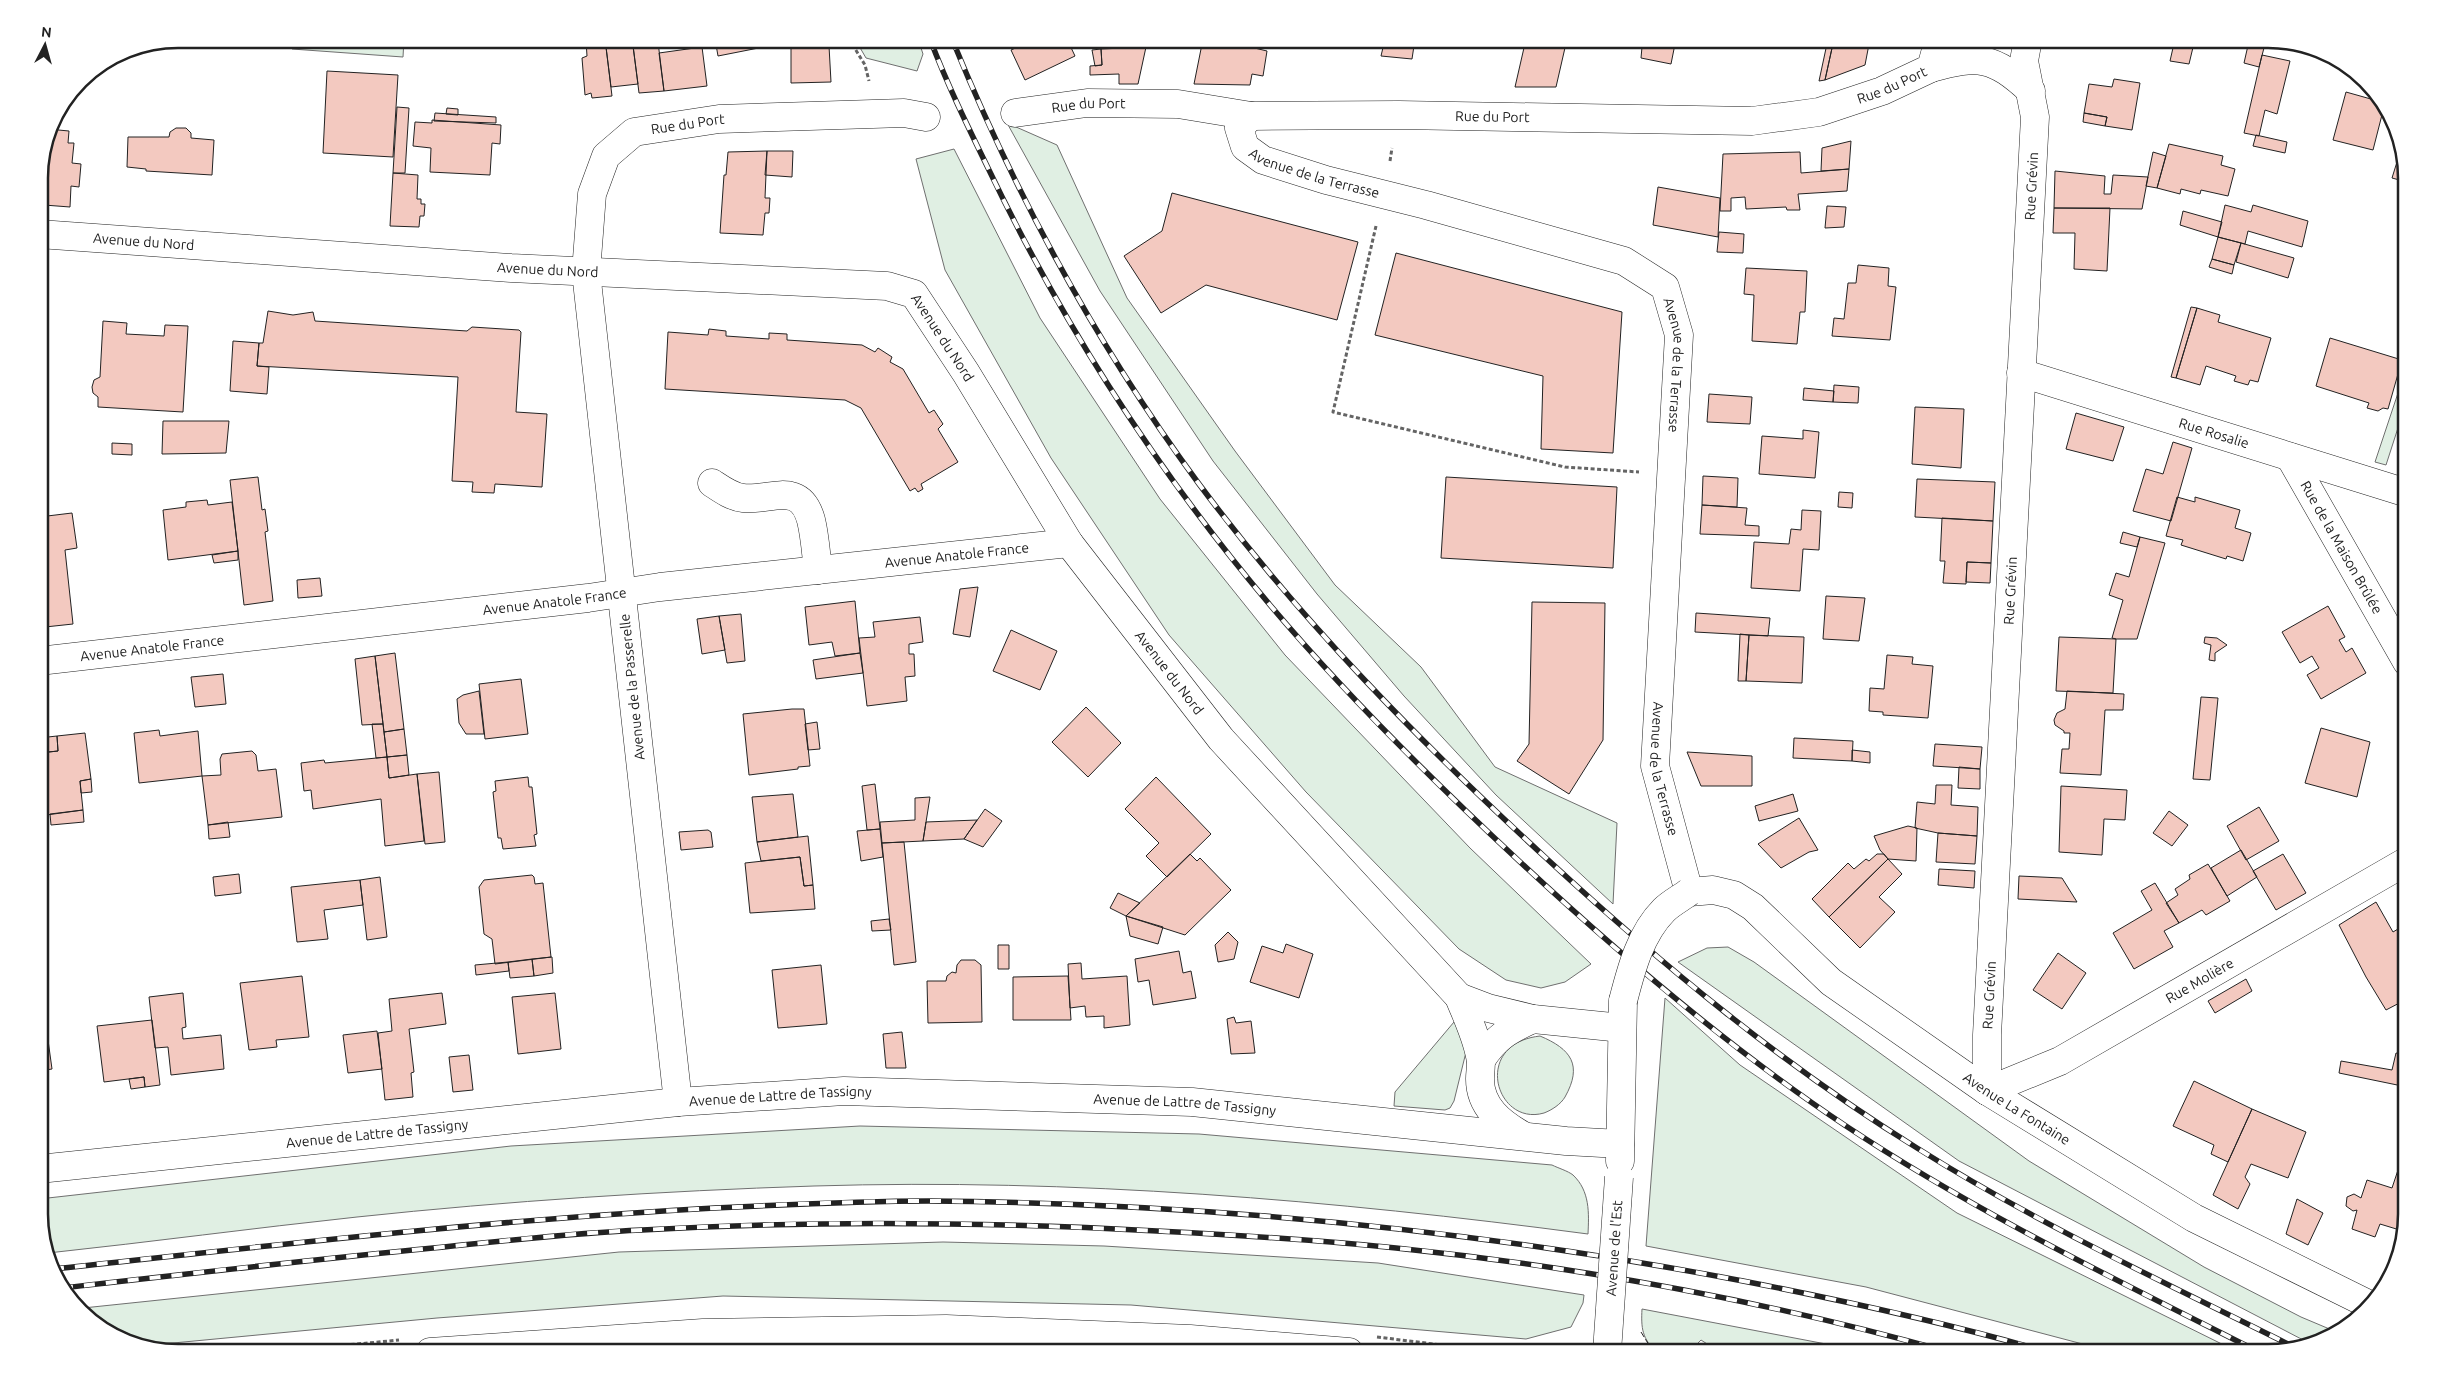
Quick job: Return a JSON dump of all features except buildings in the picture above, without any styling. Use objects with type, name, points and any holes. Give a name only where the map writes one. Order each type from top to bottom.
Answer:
[{"type":"street","name":"Rue du Port","points":[[1014,113],[1088,103],[1178,104],[1251,116],[1399,115],[1752,121],[1818,112],[1882,91],[1931,68],[1937,48]]},
{"type":"street","name":"Rue Grévin","points":[[1987,1091],[1987,1034],[2035,117],[2024,61],[2026,48]]},
{"type":"street","points":[[1931,68],[1964,59],[1986,60],[2012,73],[2031,91]]},
{"type":"street","name":"Rue du Port","points":[[586,272],[592,194],[606,156],[634,132],[719,118],[904,113],[926,117]]},
{"type":"street","name":"Avenue de la Terrasse","points":[[1251,116],[1239,128],[1245,147],[1263,160],[1326,180],[1624,261],[1666,287],[1679,335],[1655,766],[1689,892]]},
{"type":"street","name":"Avenue du Nord","points":[[48,235],[586,272],[887,286],[914,294],[966,373],[1069,543],[1221,739],[1459,997]]},
{"type":"street","name":"Avenue de la Passerelle","points":[[586,272],[678,1102]]},
{"type":"street","name":"Rue Rosalie","points":[[2021,373],[2398,490]]},
{"type":"street","name":"Rue de la Maison Brûlée","points":[[2290,457],[2398,646]]},
{"type":"street","points":[[712,483],[726,492],[743,498],[786,494],[799,499],[810,518],[818,570]]},
{"type":"street","name":"Avenue Anatole France","points":[[48,660],[818,570],[1069,543]]},
{"type":"street","name":"Rue Molière","points":[[1987,1091],[2060,1061],[2398,866]]},
{"type":"street","name":"Avenue La Fontaine","points":[[1689,892],[1713,890],[1734,895],[1752,907],[1832,982],[1987,1091],[2194,1218],[2364,1302]]},
{"type":"street","name":"Avenue de l'Est","points":[[1607,1344],[1619,1177],[1622,1014],[1634,961],[1646,936],[1664,910],[1689,892]]},
{"type":"street","points":[[1459,997],[1488,1008],[1533,1019],[1622,1014]]},
{"type":"street","points":[[1459,997],[1477,1038],[1481,1060],[1480,1081],[1484,1101],[1501,1123],[1522,1135]]},
{"type":"street","points":[[1481,1060],[1491,1045],[1503,1033],[1533,1019]]},
{"type":"street","name":"Avenue de Lattre de Tassigny","points":[[48,1169],[678,1102],[844,1091],[1192,1102],[1566,1141],[1620,1144]]},
{"type":"street","points":[[649,1344],[946,1329],[1190,1339],[1251,1344]]},
{"type":"path","points":[[855,48],[865,65]]},
{"type":"path","points":[[1399,115],[1383,194],[1333,412],[1564,467],[1672,474]]},
{"type":"green space","points":[[292,48],[404,48],[403,57]]},
{"type":"green space","points":[[860,48],[921,48],[923,54],[917,71],[866,58]]},
{"type":"green space","points":[[1007,123],[1057,145],[1127,298],[1235,451],[1335,585],[1421,667],[1495,767],[1617,823],[1613,904],[1496,795],[1404,696],[1317,594],[1213,461],[1100,291]]},
{"type":"green space","points":[[954,149],[1040,318],[1160,499],[1285,655],[1470,848],[1591,964],[1565,982],[1541,988],[1506,980],[1459,949],[1306,792],[1169,635],[1051,458],[945,270],[916,159]]},
{"type":"green space","points":[[2398,393],[2398,428],[2386,465],[2375,462]]},
{"type":"green space","points":[[1728,947],[1754,962],[2029,1161],[2204,1267],[2301,1317],[2329,1329],[2301,1339],[1959,1161],[1678,962],[1707,948]]},
{"type":"green space","points":[[1665,998],[1740,1065],[1957,1213],[2222,1344],[2083,1344],[1866,1287],[1646,1246]]},
{"type":"green space","points":[[1461,1021],[1467,1048],[1454,1101],[1450,1108],[1445,1110],[1394,1106],[1395,1092],[1454,1022]]},
{"type":"green space","points":[[1540,1036],[1560,1047],[1571,1059],[1573,1076],[1565,1097],[1559,1104],[1544,1113],[1527,1114],[1513,1108],[1503,1097],[1498,1083],[1498,1068],[1505,1053],[1518,1042]]},
{"type":"green space","points":[[860,1126],[1199,1134],[1552,1165],[1573,1175],[1583,1188],[1588,1210],[1588,1234],[1395,1211],[1202,1194],[1008,1185],[911,1184],[757,1188],[528,1201],[357,1217],[53,1252],[50,1239],[48,1198],[511,1146]]},
{"type":"green space","points":[[943,1242],[1104,1246],[1378,1263],[1584,1295],[1583,1303],[1571,1327],[1526,1339],[1131,1305],[723,1296],[437,1318],[171,1343],[128,1334],[105,1322],[88,1307],[619,1252]]},
{"type":"green space","points":[[1642,1309],[1826,1344],[1707,1344],[1701,1340],[1697,1344],[1650,1344],[1645,1338]]},
{"type":"railway","points":[[934,48],[973,138],[1049,286],[1081,342],[1152,450],[1189,503],[1270,605],[1359,704],[1453,799],[1636,966],[1718,1033],[1846,1126],[1896,1158],[1997,1217],[2243,1344]]},
{"type":"railway","points":[[956,48],[1003,156],[1062,269],[1093,324],[1162,432],[1238,535],[1321,632],[1408,725],[1499,815],[1590,898],[1679,975],[1771,1048],[1867,1116],[2008,1202],[2284,1342]]},
{"type":"railway","points":[[60,1268],[455,1227],[616,1214],[842,1202],[1031,1203],[1134,1207],[1236,1214],[1440,1234],[1541,1247],[1743,1281],[1934,1322],[2019,1344]]},
{"type":"railway","points":[[70,1287],[248,1267],[616,1231],[771,1225],[900,1223],[1029,1226],[1307,1240],[1396,1248],[1535,1265],[1675,1288],[1744,1302],[1813,1317],[1919,1344]]},
{"type":"fence","points":[[1641,1332],[1648,1344]]}]
